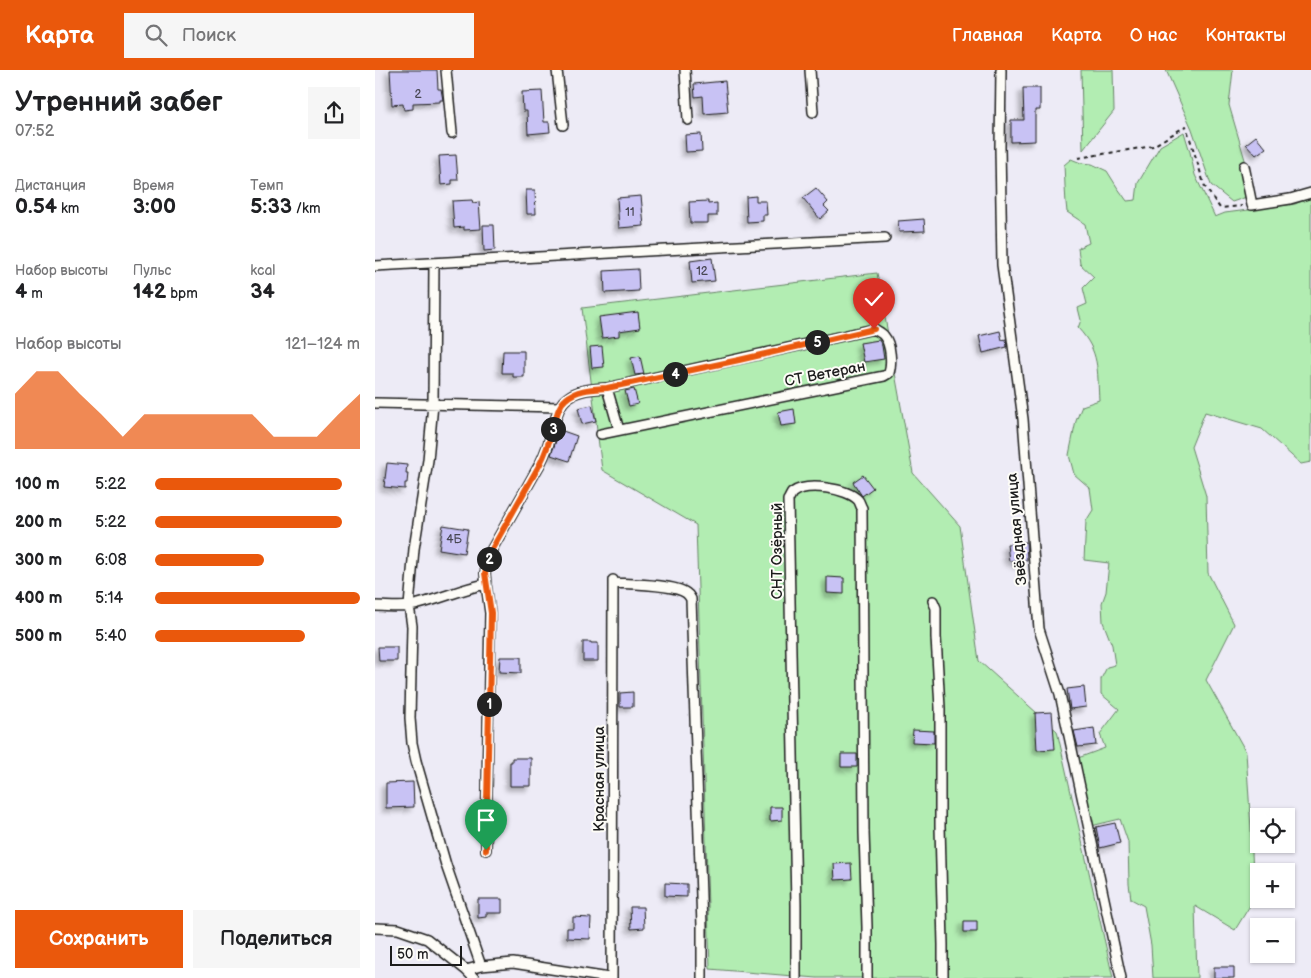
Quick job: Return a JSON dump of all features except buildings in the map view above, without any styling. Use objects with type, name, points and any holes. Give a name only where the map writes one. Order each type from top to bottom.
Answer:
[{"type":"street","points":[[446,70],[452,133]]},
{"type":"street","points":[[557,70],[563,126]]},
{"type":"street","points":[[685,70],[688,120]]},
{"type":"street","points":[[810,70],[813,112]]},
{"type":"street","name":"Звёздная улица","points":[[1001,70],[1002,265],[1023,419],[1039,629],[1060,694],[1121,978]]},
{"type":"street","points":[[1244,166],[1252,205],[1290,199],[1311,193]]},
{"type":"street","points":[[375,266],[885,238]]},
{"type":"street","points":[[434,263],[433,404],[414,549],[409,606],[411,626],[410,718],[412,743],[446,865],[481,966]]},
{"type":"street","name":"СТ Ветеран","points":[[560,407],[564,400],[572,395],[588,390],[607,388],[739,360],[874,329],[884,336],[888,342],[891,366],[889,373],[884,376],[601,434]]},
{"type":"street","points":[[607,388],[619,430]]},
{"type":"street","points":[[375,403],[560,407],[545,453],[492,549],[485,573],[491,613],[486,850]]},
{"type":"street","name":"СНТ Озёрный","points":[[796,978],[796,878],[788,500],[792,494],[817,487],[833,489],[847,494],[857,500],[862,508],[867,978]]},
{"type":"street","name":"Красная улица","points":[[611,978],[613,581],[681,590],[688,594],[691,599],[702,926],[702,978]]},
{"type":"street","points":[[375,606],[409,606],[469,587],[486,584]]},
{"type":"street","points":[[933,601],[936,608],[940,708],[943,978]]},
{"type":"street","points":[[375,928],[398,929],[427,939],[474,978]]},
{"type":"street","points":[[466,970],[481,966],[513,963],[611,978]]},
{"type":"path","points":[[1078,158],[1153,146],[1186,126],[1205,187],[1220,208],[1252,205]]},
{"type":"green space","points":[[1081,70],[1113,70],[1114,111],[1083,150]]},
{"type":"green space","points":[[1166,70],[1233,70],[1229,105],[1255,194],[1232,202],[1211,185],[1192,129]]},
{"type":"green space","points":[[1184,132],[1195,175],[1215,217],[1225,213],[1295,204],[1311,197],[1311,462],[1301,464],[1262,429],[1205,412],[1191,447],[1206,496],[1208,573],[1234,624],[1206,680],[1246,752],[1250,814],[1250,853],[1252,853],[1252,863],[1250,863],[1250,906],[1235,930],[1195,906],[1197,978],[1153,978],[1151,945],[1144,906],[1131,899],[1128,842],[1120,819],[1091,826],[1078,758],[1105,748],[1100,734],[1119,709],[1101,694],[1101,679],[1107,667],[1115,665],[1112,645],[1103,622],[1102,603],[1106,592],[1109,563],[1084,560],[1086,521],[1093,510],[1090,488],[1074,474],[1069,455],[1076,421],[1082,406],[1099,400],[1094,353],[1078,328],[1081,320],[1078,308],[1087,304],[1083,288],[1094,277],[1080,264],[1078,248],[1089,243],[1085,224],[1067,212],[1064,165],[1071,159],[1081,163],[1092,164],[1107,171],[1127,201],[1136,200],[1138,183],[1160,146]]},
{"type":"green space","points":[[877,273],[913,473],[960,526],[979,661],[1057,731],[1113,978],[817,978],[710,969],[696,525],[602,470],[582,308]]},
{"type":"route","points":[[486,850],[491,613],[485,573],[492,549],[540,464],[564,400],[572,395],[588,390],[607,388],[739,360],[874,329]]}]
